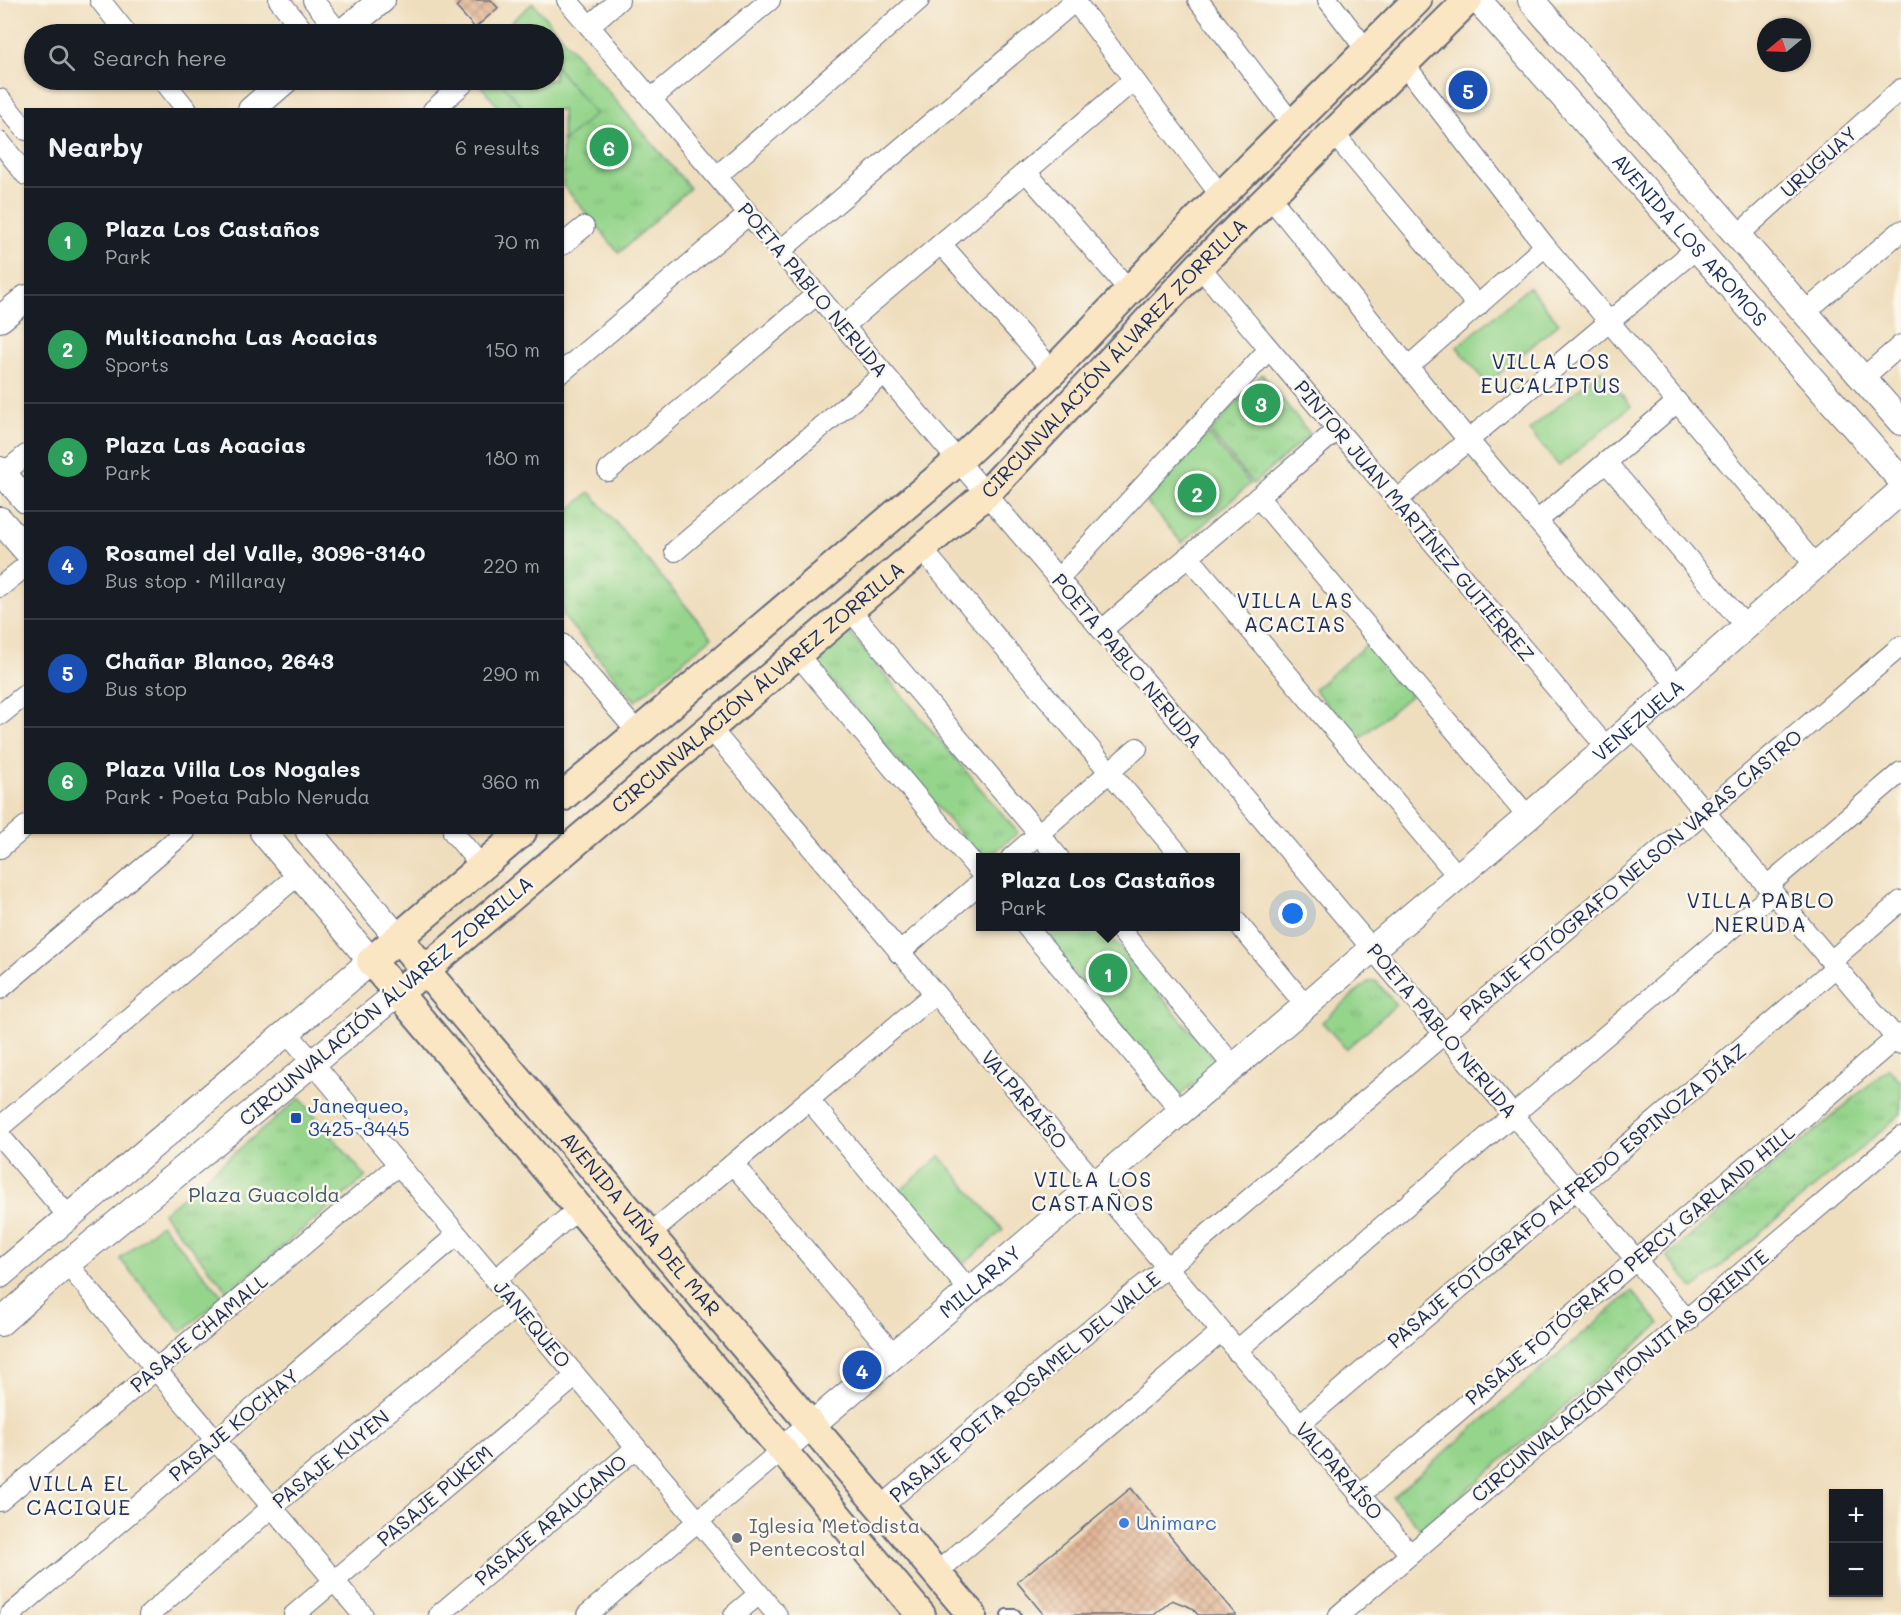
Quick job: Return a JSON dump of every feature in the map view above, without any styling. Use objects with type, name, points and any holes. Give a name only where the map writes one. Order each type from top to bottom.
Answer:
[{"type":"main road","name":"CIRCUNVALACIÓN ÁLVAREZ ZORRILLA","points":[[564,795],[958,461],[1053,370],[1221,196],[1417,0]]},
{"type":"main road","name":"CIRCUNVALACIÓN ÁLVAREZ ZORRILLA","points":[[398,993],[986,494],[1198,266],[1405,65],[1468,0]]},
{"type":"main road","name":"CIRCUNVALACIÓN ÁLVAREZ ZORRILLA","points":[[371,961],[520,834]]},
{"type":"main road","name":"AVENIDA VIÑA DEL MAR","points":[[398,938],[972,1615]]},
{"type":"main road","name":"AVENIDA VIÑA DEL MAR","points":[[371,961],[921,1615]]},
{"type":"street","points":[[99,0],[119,24]]},
{"type":"street","points":[[279,0],[298,24]]},
{"type":"street","points":[[313,0],[332,24]]},
{"type":"street","points":[[352,24],[381,0]]},
{"type":"street","name":"POETA PABLO NERUDA","points":[[567,0],[1688,1321]]},
{"type":"street","points":[[589,26],[619,0]]},
{"type":"street","points":[[651,99],[770,0]]},
{"type":"street","points":[[717,176],[919,0]]},
{"type":"street","points":[[1198,0],[1293,125]]},
{"type":"street","points":[[1328,0],[1367,51]]},
{"type":"street","name":"AVENIDA LOS AROMOS","points":[[1478,0],[1901,480]]},
{"type":"street","name":"AVENIDA LOS AROMOS","points":[[1531,0],[1901,422]]},
{"type":"street","points":[[780,251],[1075,1],[1221,196]]},
{"type":"street","points":[[1405,65],[1545,246],[1816,566]]},
{"type":"street","points":[[844,326],[1134,80]]},
{"type":"street","name":"URUGUAY","points":[[1738,235],[1901,89]]},
{"type":"street","points":[[171,90],[184,108]]},
{"type":"street","points":[[253,108],[274,90]]},
{"type":"street","points":[[435,108],[456,90]]},
{"type":"street","points":[[0,99],[22,126],[0,141],[24,172]]},
{"type":"street","points":[[1334,134],[1478,306]]},
{"type":"street","points":[[1026,172],[1129,290]]},
{"type":"street","points":[[1269,196],[1468,440],[1678,686]]},
{"type":"street","points":[[564,370],[749,214]]},
{"type":"street","points":[[564,243],[584,227]]},
{"type":"street","points":[[1805,312],[1901,231]]},
{"type":"street","points":[[941,244],[1053,370]]},
{"type":"street","points":[[1408,367],[1545,246]]},
{"type":"street","points":[[1396,500],[1697,249]]},
{"type":"street","name":"PINTOR JUAN MARTÍNEZ GUTIÉRREZ","points":[[1198,266],[1607,748]]},
{"type":"street","points":[[608,471],[817,294]]},
{"type":"street","points":[[0,319],[24,300]]},
{"type":"street","points":[[1863,378],[1901,345]]},
{"type":"street","points":[[1058,579],[1269,350]]},
{"type":"street","points":[[675,551],[884,374]]},
{"type":"street","points":[[1537,521],[1677,402]]},
{"type":"street","points":[[1102,630],[1337,430]]},
{"type":"street","points":[[24,456],[2,472],[24,498]]},
{"type":"street","points":[[1606,462],[1746,627]]},
{"type":"street","name":"VENEZUELA","points":[[1373,948],[1528,817],[1901,491]]},
{"type":"street","points":[[1258,497],[1528,817]]},
{"type":"street","points":[[0,520],[24,548]]},
{"type":"street","points":[[922,549],[1178,853]]},
{"type":"street","points":[[1188,556],[1457,875]]},
{"type":"street","points":[[0,587],[24,568]]},
{"type":"street","points":[[850,610],[1055,853]]},
{"type":"street","points":[[564,646],[638,733]]},
{"type":"street","name":"PASAJE FOTÓGRAFO NELSON VARAS CASTRO","points":[[1169,1267],[1901,646]]},
{"type":"street","points":[[797,654],[976,866]]},
{"type":"street","points":[[0,715],[24,696]]},
{"type":"street","points":[[1632,726],[1899,1039]]},
{"type":"street","name":"VALPARAÍSO","points":[[710,728],[1410,1554]]},
{"type":"street","points":[[1017,853],[1137,748]]},
{"type":"street","points":[[1236,1351],[1513,1114],[1770,890],[1901,772]]},
{"type":"street","points":[[0,848],[24,828]]},
{"type":"street","points":[[0,989],[183,834]]},
{"type":"street","name":"AVENIDA VIÑA DEL MAR","points":[[265,834],[371,961]]},
{"type":"street","name":"AVENIDA VIÑA DEL MAR","points":[[311,834],[398,938]]},
{"type":"street","points":[[455,834],[482,867]]},
{"type":"street","points":[[0,1127],[298,874]]},
{"type":"street","points":[[900,953],[976,887]]},
{"type":"street","name":"PASAJE FOTÓGRAFO ALFREDO ESPINOZA DÍAZ","points":[[1299,1425],[1576,1189],[1901,902]]},
{"type":"street","points":[[1240,926],[1306,1006]]},
{"type":"street","points":[[1029,931],[1182,1112]]},
{"type":"street","points":[[1120,931],[1234,1067]]},
{"type":"street","name":"MILLARAY","points":[[587,1615],[1373,948]]},
{"type":"street","name":"CIRCUNVALACIÓN ÁLVAREZ ZORRILLA","points":[[0,1275],[371,961]]},
{"type":"street","name":"CIRCUNVALACIÓN ÁLVAREZ ZORRILLA","points":[[0,1323],[67,1264],[398,993]]},
{"type":"street","points":[[650,1234],[934,994]]},
{"type":"street","name":"JANEQUEO","points":[[287,1032],[777,1615]]},
{"type":"street","name":"PASAJE FOTÓGRAFO PERCY GARLAND HILL","points":[[1359,1496],[1899,1039]]},
{"type":"street","points":[[810,1100],[970,1291]]},
{"type":"street","points":[[0,1136],[69,1217]]},
{"type":"street","name":"CIRCUNVALACIÓN MONJITAS ORIENTE","points":[[1340,1615],[1688,1321],[1901,1137]]},
{"type":"street","points":[[733,1164],[894,1355]]},
{"type":"street","name":"PASAJE CHAMALL","points":[[0,1502],[398,1165]]},
{"type":"street","points":[[495,1280],[579,1208]]},
{"type":"street","name":"PASAJE KOCHAY","points":[[10,1615],[458,1235]]},
{"type":"street","points":[[67,1264],[363,1615]]},
{"type":"street","name":"PASAJE POETA ROSAMEL DEL VALLE","points":[[881,1507],[1141,1287],[1169,1267]]},
{"type":"street","name":"PASAJE KUYEN","points":[[149,1615],[272,1507],[517,1306]]},
{"type":"street","points":[[936,1573],[1221,1332]]},
{"type":"street","name":"PASAJE PUKEM","points":[[294,1615],[576,1376]]},
{"type":"street","name":"PASAJE ARAUCANO","points":[[439,1615],[636,1448]]},
{"type":"street","points":[[734,1615],[759,1594]]},
{"type":"lane","points":[[1007,1615],[1015,1615]]},
{"type":"green space","points":[[533,3],[551,24],[509,24]]},
{"type":"green space","points":[[564,40],[690,188],[619,253],[564,186],[564,108],[499,108],[484,90],[564,90]]},
{"type":"green space","points":[[564,76],[595,114],[564,141],[564,108],[523,108],[508,90],[564,90]]},
{"type":"green space","points":[[1529,287],[1559,323],[1487,384],[1457,347]]},
{"type":"green space","points":[[1601,370],[1631,406],[1559,466],[1529,430]]},
{"type":"green space","points":[[1262,374],[1310,434],[1253,484],[1210,432]]},
{"type":"green space","points":[[1208,434],[1250,484],[1182,543],[1146,501]]},
{"type":"green space","points":[[590,492],[712,637],[635,701],[564,617],[564,514]]},
{"type":"green space","points":[[848,631],[1018,833],[993,853],[976,853],[814,660]]},
{"type":"green space","points":[[1367,644],[1411,695],[1358,740],[1314,689]]},
{"type":"green space","points":[[1037,931],[1105,931],[1218,1063],[1179,1096]]},
{"type":"green space","points":[[1376,981],[1396,1005],[1346,1049],[1322,1022],[1368,982]]},
{"type":"green space","points":[[1889,1068],[1901,1082],[1901,1114],[1694,1289],[1667,1256]]},
{"type":"green space","name":"Plaza Guacolda","points":[[300,1098],[366,1177],[228,1292],[163,1213]]},
{"type":"green space","points":[[940,1156],[1003,1230],[964,1264],[901,1190]]},
{"type":"green space","points":[[161,1224],[223,1297],[181,1332],[120,1259]]},
{"type":"green space","points":[[1632,1291],[1660,1324],[1421,1530],[1393,1497]]},
{"type":"building","points":[[464,0],[491,0],[498,8],[480,24],[471,24],[456,7]]},
{"type":"building","name":"Unimarc","points":[[1131,1488],[1236,1615],[1198,1615],[1192,1608],[1172,1600],[1154,1615],[1044,1615],[1017,1582]]},
{"type":"place","name":"Chañar Blanco, 2643","points":[[1468,90]]},
{"type":"place","name":"Plaza Villa Los Nogales","points":[[609,147]]},
{"type":"place","name":"Plaza Las Acacias","points":[[1261,403]]},
{"type":"place","name":"Multicancha Las Acacias","points":[[1197,493]]},
{"type":"place","name":"Plaza Los Castaños","points":[[1108,973]]},
{"type":"place","name":"Janequeo, 3425-3445","points":[[296,1118]]},
{"type":"place","name":"Rosamel del Valle, 3096-3140","points":[[862,1370]]},
{"type":"place","name":"Unimarc","points":[[1124,1523]]},
{"type":"place","name":"Iglesia Metodista Pentecostal","points":[[737,1538]]},
{"type":"district","name":"VILLA LOS EUCALIPTUS","points":[[1551,374]]},
{"type":"district","name":"VILLA LAS ACACIAS","points":[[1295,613]]},
{"type":"district","name":"VILLA PABLO NERUDA","points":[[1761,913]]},
{"type":"district","name":"VILLA LOS CASTAÑOS","points":[[1093,1192]]},
{"type":"district","name":"VILLA EL CACIQUE","points":[[79,1496]]}]
